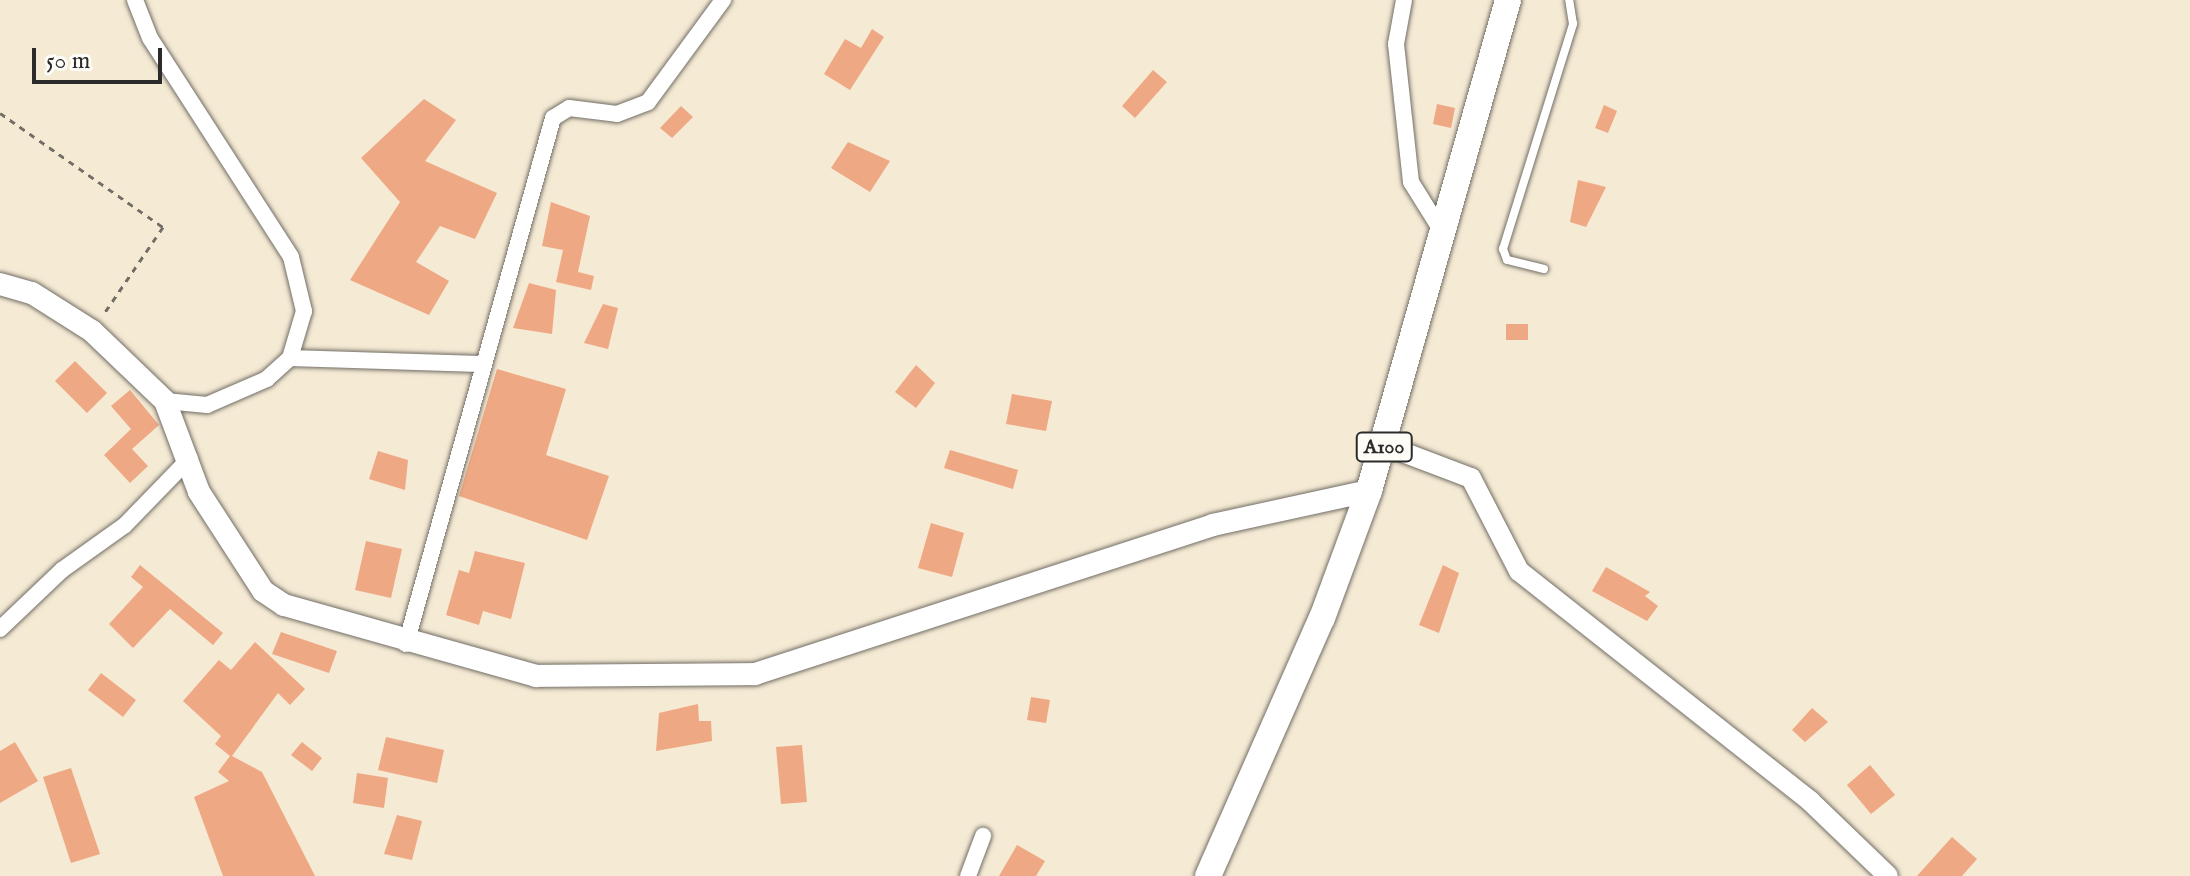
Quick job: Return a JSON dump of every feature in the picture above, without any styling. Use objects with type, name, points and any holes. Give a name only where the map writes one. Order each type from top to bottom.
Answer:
[{"type":"highway","name":"A100","points":[[1208,876],[1322,618],[1369,491],[1445,236],[1508,0]]},
{"type":"main road","points":[[0,284],[32,293],[92,331],[165,401],[222,535],[263,591],[284,605],[406,644],[536,676],[755,674],[1213,525],[1369,491]]},
{"type":"street","points":[[135,0],[150,38],[291,257],[304,311],[290,358],[240,395],[207,405],[165,401]]},
{"type":"street","points":[[406,644],[480,364],[553,118],[569,108],[617,114],[648,102],[723,0]]},
{"type":"street","points":[[1404,0],[1396,44],[1411,182],[1445,236]]},
{"type":"street","points":[[290,358],[480,364]]},
{"type":"street","points":[[1384,445],[1471,478],[1519,571],[1810,801],[1888,876]]},
{"type":"street","points":[[0,629],[62,570],[125,525],[190,458]]},
{"type":"street","points":[[968,876],[983,836]]},
{"type":"lane","points":[[1544,269],[1507,260],[1503,249],[1573,24],[1569,0]]},
{"type":"path","points":[[0,113],[163,227],[92,331]]},
{"type":"building","points":[[872,29],[884,37],[850,90],[824,74],[845,39],[861,48]]},
{"type":"building","points":[[1153,70],[1167,82],[1135,118],[1122,106]]},
{"type":"building","points":[[424,99],[456,120],[425,161],[497,193],[475,239],[440,226],[416,262],[449,281],[429,315],[350,280],[400,202],[361,158]]},
{"type":"building","points":[[1437,104],[1455,108],[1451,128],[1433,124]]},
{"type":"building","points":[[1604,105],[1617,111],[1608,133],[1595,128]]},
{"type":"building","points":[[681,106],[693,117],[672,138],[660,128]]},
{"type":"building","points":[[848,142],[890,161],[870,192],[831,168]]},
{"type":"building","points":[[1578,180],[1606,187],[1586,227],[1570,222]]},
{"type":"building","points":[[551,202],[590,216],[578,272],[594,276],[591,290],[556,282],[563,250],[542,246]]},
{"type":"building","points":[[529,283],[556,290],[552,334],[513,328]]},
{"type":"building","points":[[603,304],[618,308],[608,349],[584,343]]},
{"type":"building","points":[[1506,324],[1528,324],[1528,340],[1506,340]]},
{"type":"building","points":[[75,361],[107,393],[87,413],[55,381]]},
{"type":"building","points":[[916,365],[935,383],[916,408],[895,392]]},
{"type":"building","points":[[497,369],[566,389],[546,455],[609,476],[587,540],[459,496]]},
{"type":"building","points":[[130,390],[159,425],[132,449],[148,466],[130,483],[104,455],[131,429],[111,406]]},
{"type":"building","points":[[1012,394],[1052,401],[1046,431],[1006,424]]},
{"type":"building","points":[[950,450],[1018,470],[1013,489],[944,468]]},
{"type":"building","points":[[378,451],[408,460],[405,490],[369,479]]},
{"type":"building","points":[[931,523],[964,533],[952,577],[918,568]]},
{"type":"building","points":[[366,541],[402,549],[391,598],[355,590]]},
{"type":"building","points":[[475,551],[525,563],[511,619],[483,611],[479,625],[446,615],[459,570],[469,573]]},
{"type":"building","points":[[140,565],[223,633],[213,645],[170,609],[133,648],[109,624],[143,587],[131,577]]},
{"type":"building","points":[[1443,565],[1459,573],[1439,633],[1419,625]]},
{"type":"building","points":[[1606,567],[1650,592],[1645,596],[1658,606],[1647,621],[1592,591]]},
{"type":"building","points":[[281,632],[337,651],[329,673],[272,654]]},
{"type":"building","points":[[255,642],[305,689],[290,705],[278,693],[232,756],[262,772],[315,876],[223,876],[194,797],[229,781],[218,772],[230,756],[215,744],[221,736],[183,701],[219,660],[231,670]]},
{"type":"building","points":[[101,673],[136,700],[123,717],[88,690]]},
{"type":"building","points":[[1031,697],[1050,700],[1046,723],[1027,720]]},
{"type":"building","points":[[698,704],[699,721],[711,721],[712,741],[656,751],[659,713]]},
{"type":"building","points":[[1812,708],[1828,722],[1805,742],[1792,730]]},
{"type":"building","points":[[386,737],[444,750],[437,783],[378,770]]},
{"type":"building","points":[[15,742],[38,781],[0,803],[0,751]]},
{"type":"building","points":[[302,742],[322,758],[312,771],[291,755]]},
{"type":"building","points":[[802,745],[807,802],[781,804],[776,747]]},
{"type":"building","points":[[1870,765],[1895,795],[1871,814],[1847,785]]},
{"type":"building","points":[[71,768],[100,854],[71,863],[43,777]]},
{"type":"building","points":[[357,773],[388,778],[384,808],[353,803]]},
{"type":"building","points":[[397,815],[422,821],[412,860],[384,854]]},
{"type":"building","points":[[1952,837],[1977,859],[1962,876],[1917,876]]},
{"type":"building","points":[[1017,845],[1045,861],[1036,876],[999,876]]}]
